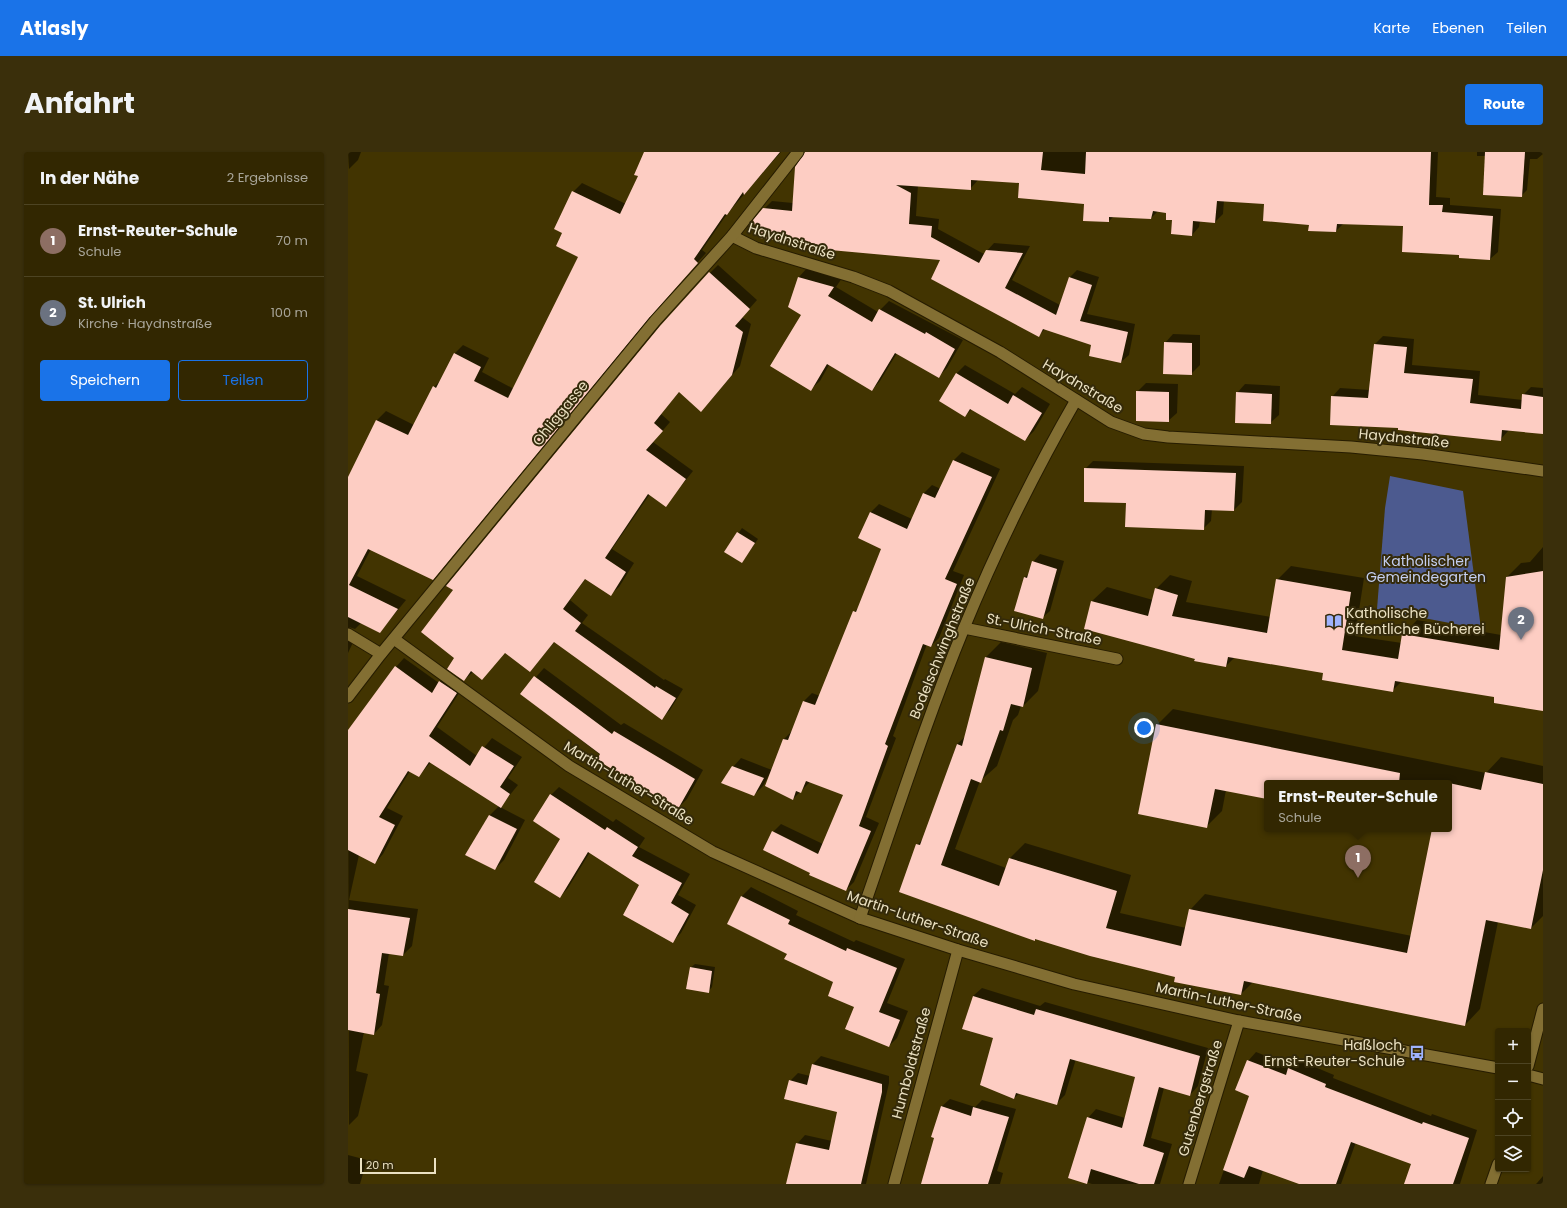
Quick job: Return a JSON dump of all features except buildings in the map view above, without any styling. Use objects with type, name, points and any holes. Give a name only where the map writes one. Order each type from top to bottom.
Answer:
[{"type":"street","name":"Ohliggasse","points":[[348,697],[381,654],[656,321],[732,236],[798,152]]},
{"type":"street","name":"Haydnstraße","points":[[732,236],[756,248],[853,277],[889,291],[1000,352],[1111,422],[1128,429],[1152,435],[1351,447],[1423,454],[1543,471]]},
{"type":"street","name":"Bodelschwinghstraße","points":[[860,918],[936,700],[964,628],[1009,528],[1053,440],[1076,400]]},
{"type":"street","name":"St.-Ulrich-Straße","points":[[964,628],[1117,659]]},
{"type":"street","points":[[348,634],[381,654]]},
{"type":"street","name":"Martin-Luther-Straße","points":[[394,639],[576,770],[713,852],[860,918],[958,950],[1074,984],[1239,1021],[1495,1067]]},
{"type":"street","name":"Humboldtstraße","points":[[894,1184],[958,950]]},
{"type":"street","points":[[1529,1064],[1543,1009]]},
{"type":"street","name":"Gutenbergstraße","points":[[1189,1184],[1239,1021]]},
{"type":"street","points":[[1531,1076],[1543,1078]]},
{"type":"street","points":[[1492,1184],[1496,1172]]},
{"type":"green space","name":"Katholischer Gemeindegarten","points":[[1390,476],[1463,491],[1481,629],[1377,609],[1385,508]]},
{"type":"place","name":"Katholische öffentliche Bücherei","points":[[1334,621]]},
{"type":"place","name":"St. Ulrich","points":[[1521,640]]},
{"type":"place","name":"Ernst-Reuter-Schule","points":[[1358,878]]},
{"type":"place","name":"Haßloch, Ernst-Reuter-Schule","points":[[1417,1053]]}]
